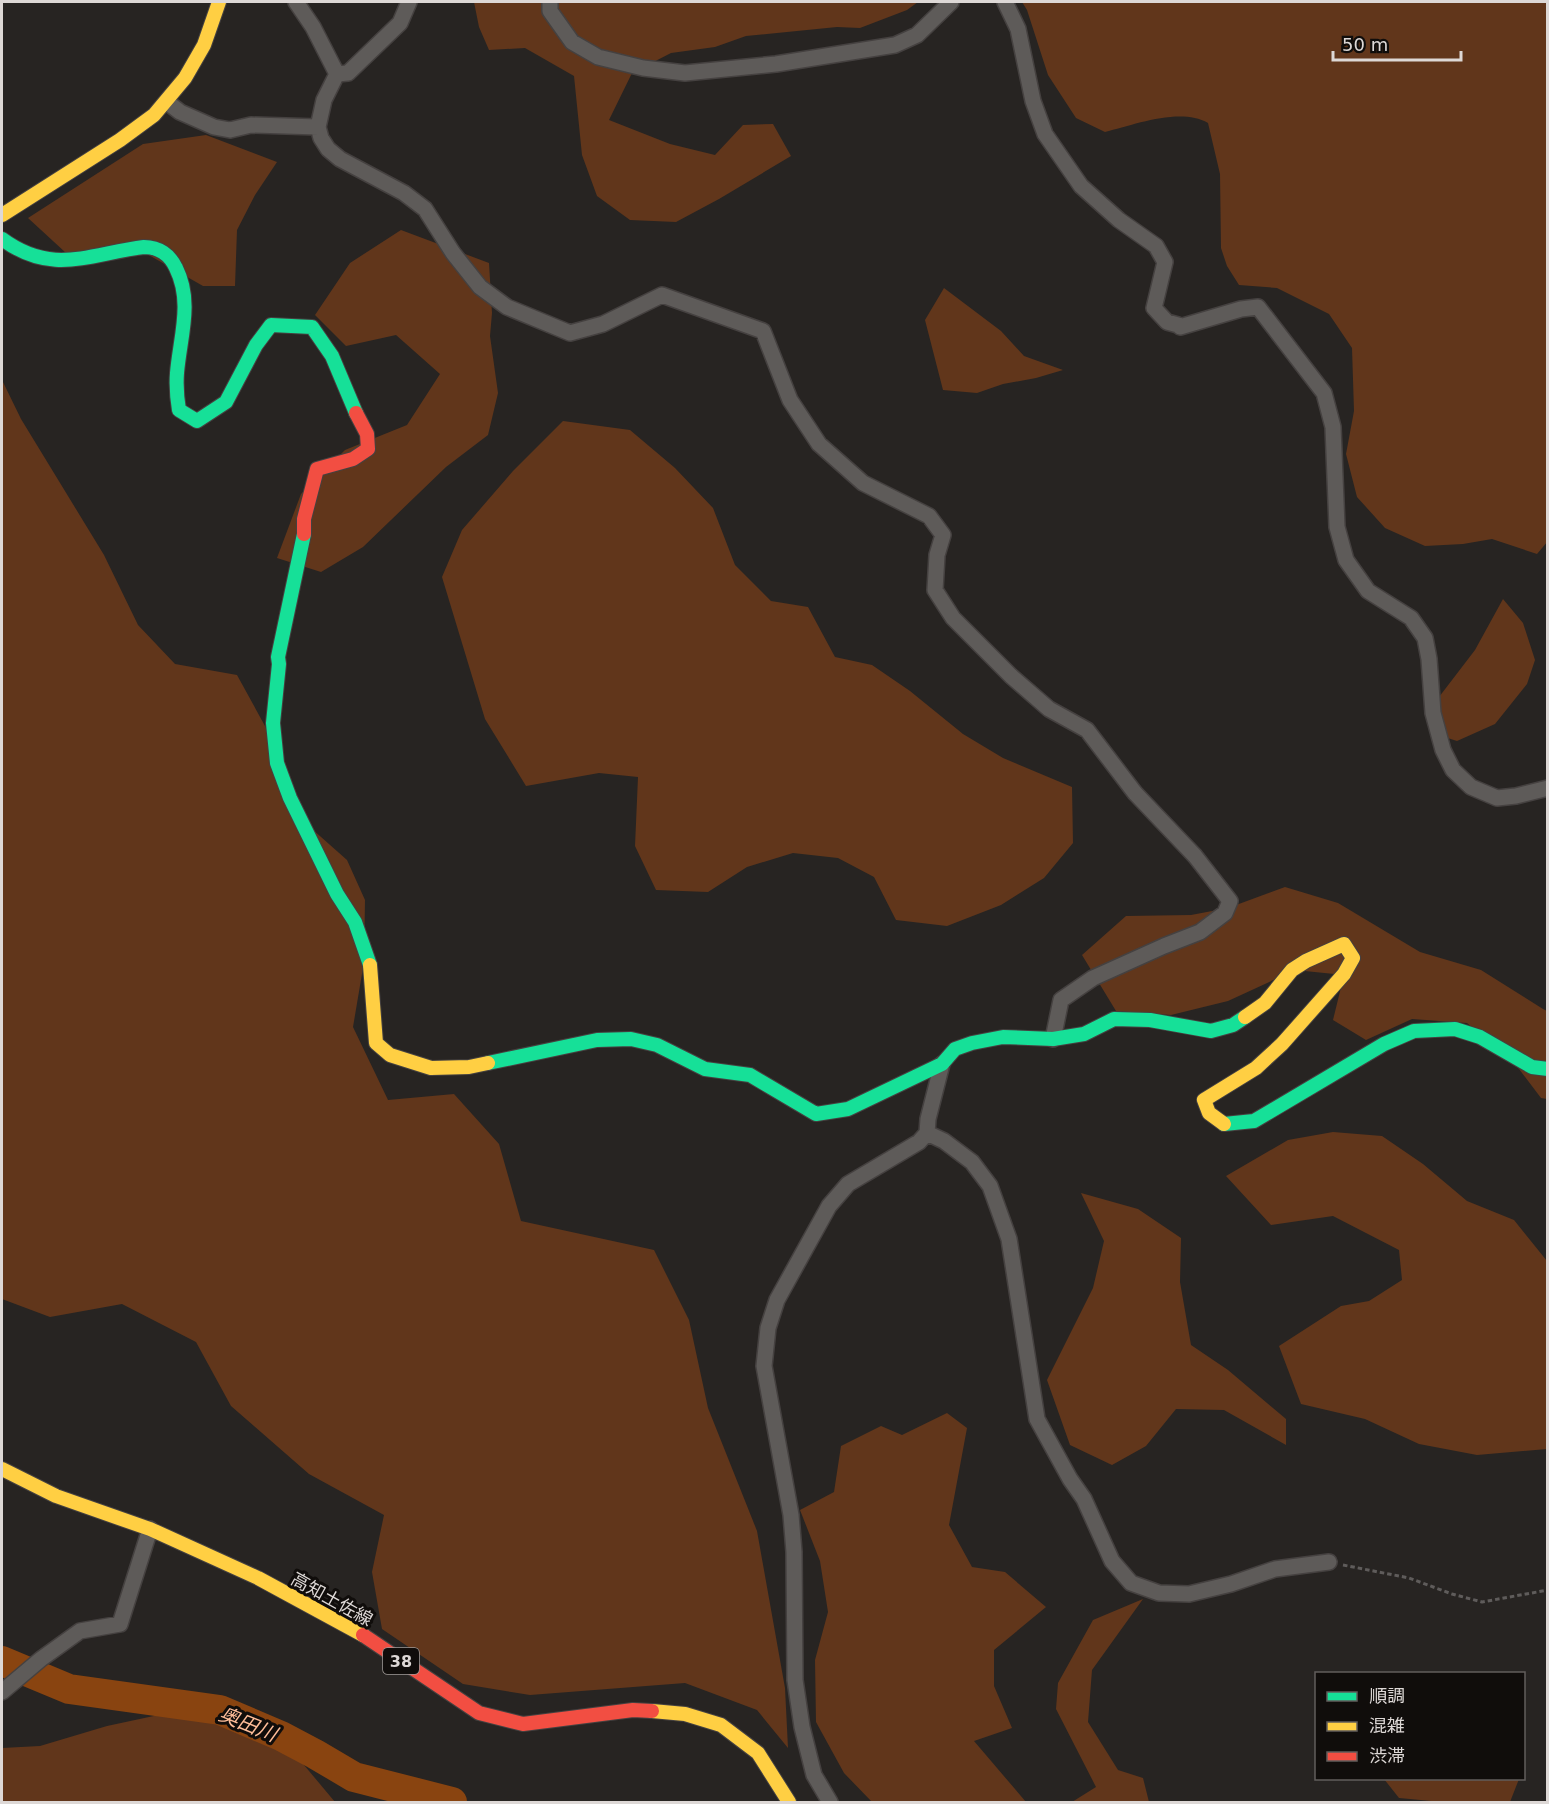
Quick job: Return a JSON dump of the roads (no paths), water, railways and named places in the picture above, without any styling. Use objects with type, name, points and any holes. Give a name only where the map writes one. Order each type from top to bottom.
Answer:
[{"type":"street","points":[[2,215],[138,128],[166,102],[185,78],[204,45],[219,2]]},
{"type":"street","points":[[296,2],[313,27],[338,74]]},
{"type":"street","points":[[338,74],[348,73],[400,23],[410,2]]},
{"type":"street","points":[[550,2],[550,11],[572,42],[598,57],[643,68],[685,74],[776,64],[895,45],[917,35],[951,2]]},
{"type":"street","points":[[1005,2],[1018,29],[1034,101],[1045,134],[1081,186],[1119,220],[1156,246],[1165,262],[1154,308],[1167,322],[1180,327],[1241,309],[1258,307],[1323,393],[1333,427],[1337,527],[1346,560],[1368,591],[1411,618],[1425,639],[1430,659],[1432,713],[1443,750],[1453,770],[1471,787],[1497,798],[1548,788]]},
{"type":"street","points":[[338,74],[324,100],[318,127],[328,149],[340,159],[404,193],[425,209],[453,253],[480,287],[507,307],[570,333],[603,324],[662,295],[763,332],[790,400],[819,444],[863,483],[929,516],[943,536],[937,555],[935,590],[953,618],[1049,710],[1087,730],[1135,793],[1195,856],[1230,901],[1225,913],[1200,932],[1093,978],[1061,1000],[1053,1039]]},
{"type":"street","points":[[166,102],[180,112],[214,127],[230,130],[251,125],[318,127]]},
{"type":"street","points":[[2,239],[14,250],[40,259],[71,261],[150,246],[166,253],[181,275],[184,304],[184,323],[175,397],[179,410],[197,421],[226,402],[256,345],[271,325],[312,327],[332,356],[367,434],[368,449],[353,459],[317,469],[304,519],[304,533],[278,657],[273,723],[277,763],[290,798],[337,894],[355,922],[371,967],[376,1043],[390,1055],[431,1068],[459,1068],[597,1040],[631,1039],[657,1045],[705,1069],[750,1075],[816,1114],[848,1109],[942,1064],[955,1049],[972,1043],[1003,1037],[1053,1039],[1084,1034],[1114,1019],[1150,1020],[1211,1031],[1233,1025],[1265,1003],[1292,970],[1344,944],[1353,958],[1344,974],[1282,1044],[1256,1068],[1204,1100],[1209,1113],[1224,1124],[1254,1121],[1384,1044],[1414,1031],[1455,1029],[1480,1037],[1532,1066],[1548,1069]]},
{"type":"street","points":[[830,1803],[814,1775],[802,1727],[795,1680],[795,1552],[791,1515],[764,1366],[764,1347],[777,1300],[829,1206],[848,1184],[919,1142],[927,1133],[928,1119],[942,1064]]},
{"type":"street","points":[[927,1133],[944,1141],[972,1162],[990,1186],[1009,1239],[1037,1419],[1070,1479],[1084,1499],[1112,1561],[1131,1583],[1160,1593],[1189,1594],[1231,1584],[1275,1569],[1329,1562]]},
{"type":"street","name":"高知土佐線","points":[[2,1469],[56,1496],[150,1529],[258,1578],[357,1631],[479,1713],[523,1724],[633,1710],[685,1714],[721,1725],[758,1754],[789,1803]]},
{"type":"street","points":[[7,1688],[41,1659],[80,1631],[120,1624],[150,1529]]},
{"type":"waterway","name":"奥田川","points":[[2,1661],[69,1689],[220,1710],[281,1736],[354,1777],[452,1802]]}]
